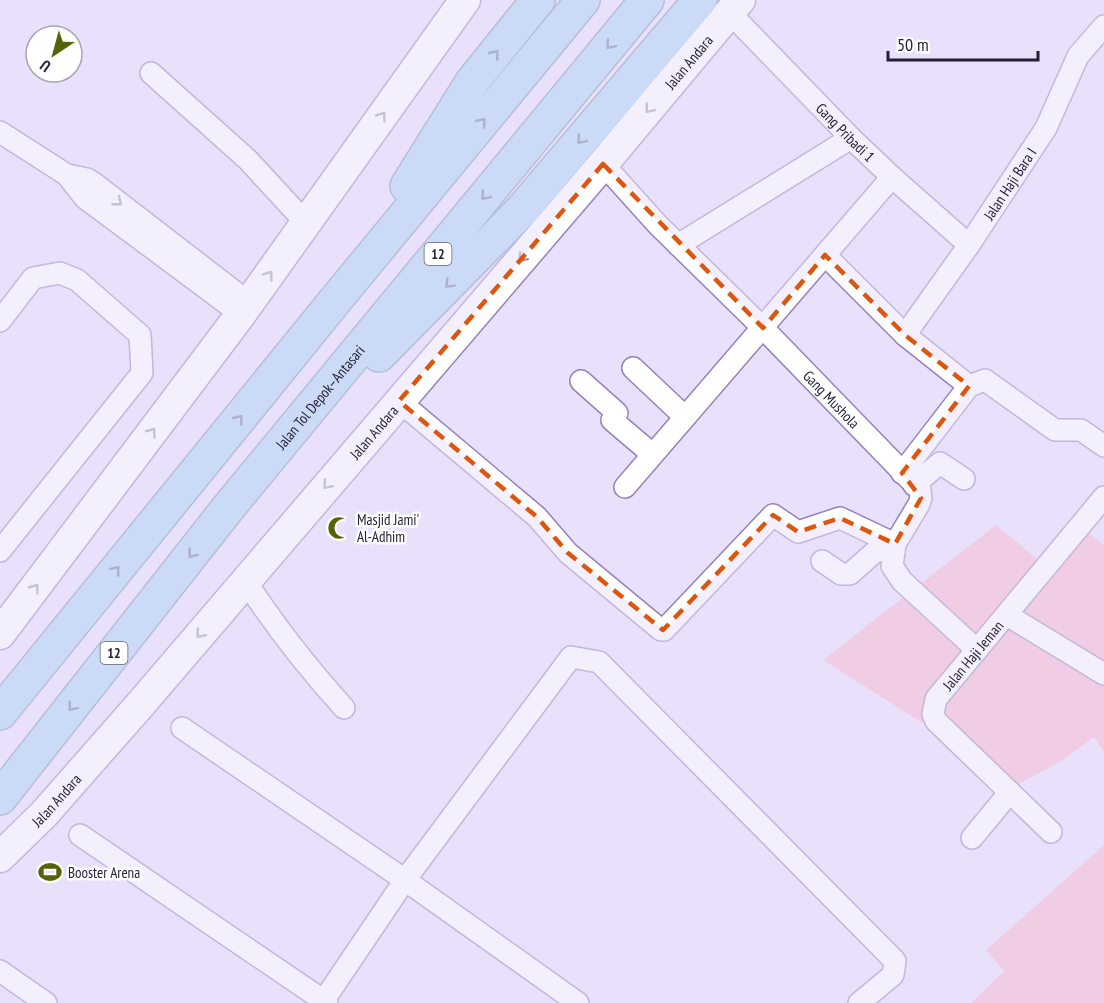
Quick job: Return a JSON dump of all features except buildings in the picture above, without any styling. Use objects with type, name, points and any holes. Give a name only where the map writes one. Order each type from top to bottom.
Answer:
[{"type":"highway","points":[[338,297],[472,82],[538,0]]},
{"type":"highway","points":[[0,713],[583,0]]},
{"type":"highway","name":"Jalan Tol Depok–Antasari","points":[[0,798],[228,507],[647,0]]},
{"type":"highway","points":[[228,507],[520,211],[700,0]]},
{"type":"street","points":[[0,634],[307,224],[465,0]]},
{"type":"street","name":"Gang Pribadi 1","points":[[735,7],[851,138],[969,245]]},
{"type":"street","name":"Jalan Andara","points":[[0,857],[44,814],[603,164],[735,7]]},
{"type":"street","name":"Jalan Haji Bara I","points":[[905,335],[969,245],[1046,128],[1078,56],[1104,26]]},
{"type":"street","points":[[150,73],[248,160],[307,224]]},
{"type":"street","points":[[0,132],[67,175],[85,198],[245,308]]},
{"type":"street","points":[[678,245],[851,138]]},
{"type":"street","name":"Gang Mushola","points":[[603,164],[678,245],[763,328],[908,479]]},
{"type":"street","points":[[625,488],[892,177]]},
{"type":"street","points":[[825,255],[905,335],[969,386]]},
{"type":"street","points":[[0,321],[33,278],[60,273],[77,280],[140,335],[142,373],[0,551]]},
{"type":"street","points":[[633,368],[685,417]]},
{"type":"street","points":[[908,479],[969,386],[985,380],[1055,430],[1081,430],[1104,446]]},
{"type":"street","points":[[581,381],[617,413],[612,420],[652,454]]},
{"type":"street","points":[[399,401],[537,517],[568,553],[661,630],[664,630],[773,515],[798,532],[840,518],[894,548]]},
{"type":"street","points":[[908,479],[940,463],[964,479]]},
{"type":"street","points":[[908,479],[920,490],[921,498],[894,548],[892,566],[902,581],[977,650]]},
{"type":"street","name":"Jalan Haji Jeman","points":[[1051,832],[936,721],[933,714],[936,699],[1104,497]]},
{"type":"street","points":[[822,561],[841,574],[850,574],[877,550],[894,548]]},
{"type":"street","points":[[245,580],[272,622],[344,708]]},
{"type":"street","points":[[1007,615],[1104,674]]},
{"type":"street","points":[[80,836],[324,1002],[405,880],[571,657],[598,662],[895,961],[893,975],[859,1003]]},
{"type":"street","points":[[182,728],[405,880],[578,1003]]},
{"type":"street","points":[[972,838],[1010,792]]},
{"type":"street","points":[[0,971],[46,1003]]},
{"type":"highlighted area","points":[[603,164],[763,328],[825,255],[905,335],[969,386],[902,473],[921,498],[895,544],[840,518],[798,532],[773,515],[663,630],[568,553],[537,517],[399,401]]},
{"type":"shaded area","points":[[996,525],[1052,571],[1086,531],[1104,545],[1104,752],[1094,737],[1063,760],[1019,784],[823,660]]},
{"type":"shaded area","points":[[1104,845],[1104,1003],[971,1003],[1004,971],[986,950]]},
{"type":"place","name":"Masjid Jami' Al-Adhim","points":[[339,528]]},
{"type":"place","name":"Booster Arena","points":[[50,872]]}]
